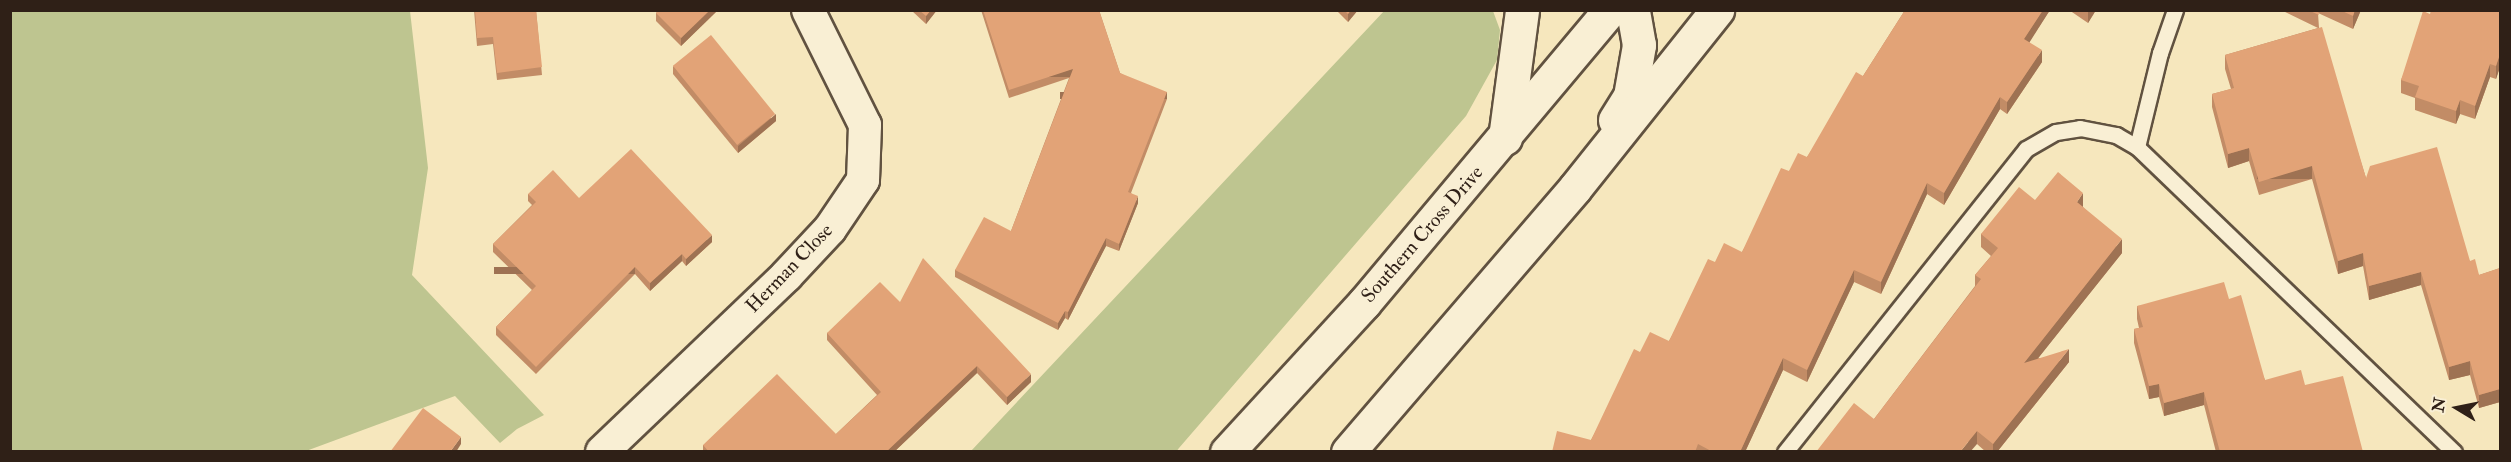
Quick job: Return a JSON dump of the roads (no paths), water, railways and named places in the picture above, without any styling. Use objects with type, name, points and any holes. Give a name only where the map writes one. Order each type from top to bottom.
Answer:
[{"type":"main road","points":[[1505,138],[1522,10]]},
{"type":"main road","name":"Southern Cross Drive","points":[[1227,452],[1364,303],[1505,138],[1610,10]]},
{"type":"main road","points":[[1575,188],[1630,96],[1639,45],[1633,10]]},
{"type":"main road","points":[[1348,452],[1575,188],[1717,10]]},
{"type":"street","name":"Herman Close","points":[[602,452],[786,276],[830,229],[863,180],[865,125],[808,10]]},
{"type":"lane","points":[[2137,147],[2160,53],[2175,10]]},
{"type":"lane","points":[[1785,452],[2026,149],[2056,132],[2080,128],[2116,135],[2137,147],[2454,452]]}]
